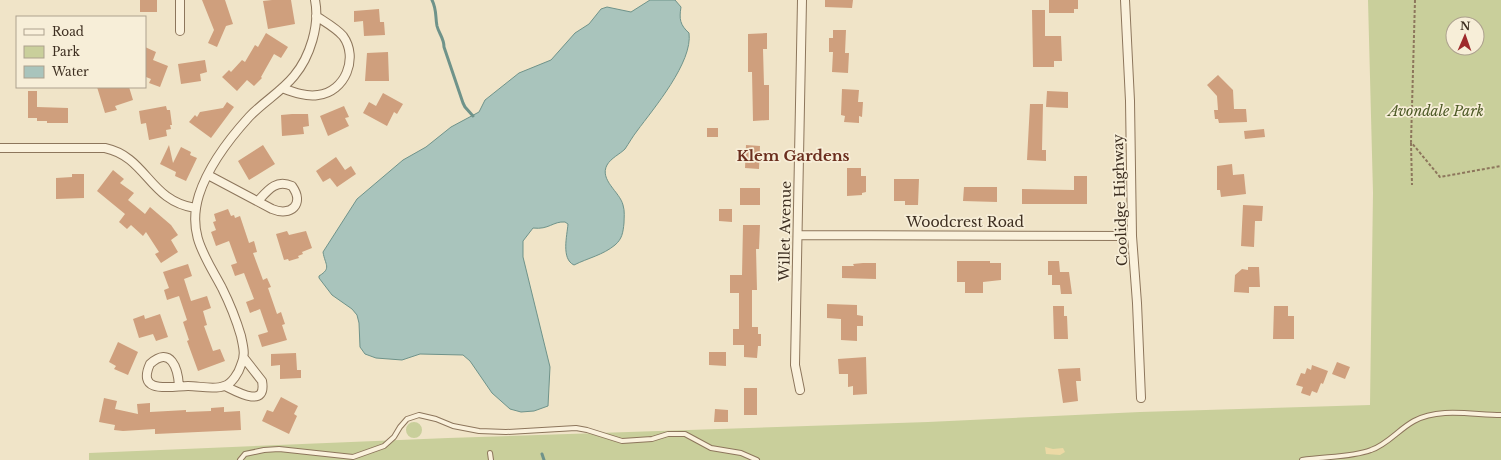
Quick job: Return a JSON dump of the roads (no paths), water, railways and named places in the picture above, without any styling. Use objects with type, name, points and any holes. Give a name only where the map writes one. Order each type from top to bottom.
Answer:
[{"type":"street","points":[[180,0],[180,32]]},
{"type":"street","points":[[225,386],[236,374],[244,358],[244,347],[234,315],[198,243],[195,221],[199,194],[208,174],[232,138],[262,104],[294,76],[303,62],[314,31],[316,16],[315,0]]},
{"type":"street","name":"Willet Avenue","points":[[800,390],[795,365],[802,0]]},
{"type":"street","name":"Coolidge Highway","points":[[1125,0],[1130,102],[1132,236],[1137,303],[1141,398]]},
{"type":"street","points":[[282,88],[306,95],[319,95],[335,88],[342,82],[348,71],[350,52],[347,44],[335,29],[316,16]]},
{"type":"street","points":[[0,148],[93,148],[116,150],[131,160],[165,197],[176,204],[196,208]]},
{"type":"street","points":[[208,174],[258,201],[279,212],[286,212],[296,205],[297,194],[292,186],[281,183],[274,185],[258,201]]},
{"type":"street","name":"Woodcrest Road","points":[[798,235],[1132,236]]},
{"type":"street","points":[[179,386],[178,373],[173,362],[169,359],[160,358],[150,364],[147,376],[152,385],[164,388],[179,386],[225,386],[252,397],[258,396],[262,391],[262,381],[244,358]]},
{"type":"lane","points":[[1302,460],[1322,456],[1354,454],[1372,450],[1402,428],[1416,420],[1430,415],[1445,413],[1501,415]]},
{"type":"lane","points":[[240,460],[245,454],[279,449],[353,457],[384,446],[394,437],[407,419],[419,415],[436,419],[454,426],[479,431],[506,432],[576,428],[588,430],[622,442],[652,439],[668,434],[685,434],[711,448],[741,453],[757,460]]},
{"type":"lane","points":[[490,453],[491,460]]},
{"type":"water","points":[[650,0],[675,0],[681,7],[680,18],[682,24],[689,33],[689,45],[679,71],[662,98],[625,149],[611,160],[605,170],[608,181],[624,207],[624,223],[621,238],[615,245],[606,251],[574,265],[567,258],[566,241],[568,224],[565,222],[543,228],[533,228],[523,241],[523,257],[550,367],[548,406],[534,411],[521,412],[510,409],[492,393],[470,361],[463,355],[420,354],[402,360],[376,358],[365,354],[360,347],[359,323],[357,315],[352,309],[332,295],[319,278],[319,276],[327,268],[323,252],[357,199],[403,160],[426,147],[451,127],[479,112],[485,100],[519,73],[551,60],[575,33],[589,24],[601,9],[607,7],[631,12]]},
{"type":"waterway","points":[[432,0],[434,4],[437,26],[463,103],[473,116]]},
{"type":"waterway","points":[[542,454],[544,460]]},
{"type":"district","name":"Klem Gardens","points":[[793,156]]},
{"type":"park label","name":"Avondale Park","points":[[1436,111]]}]
